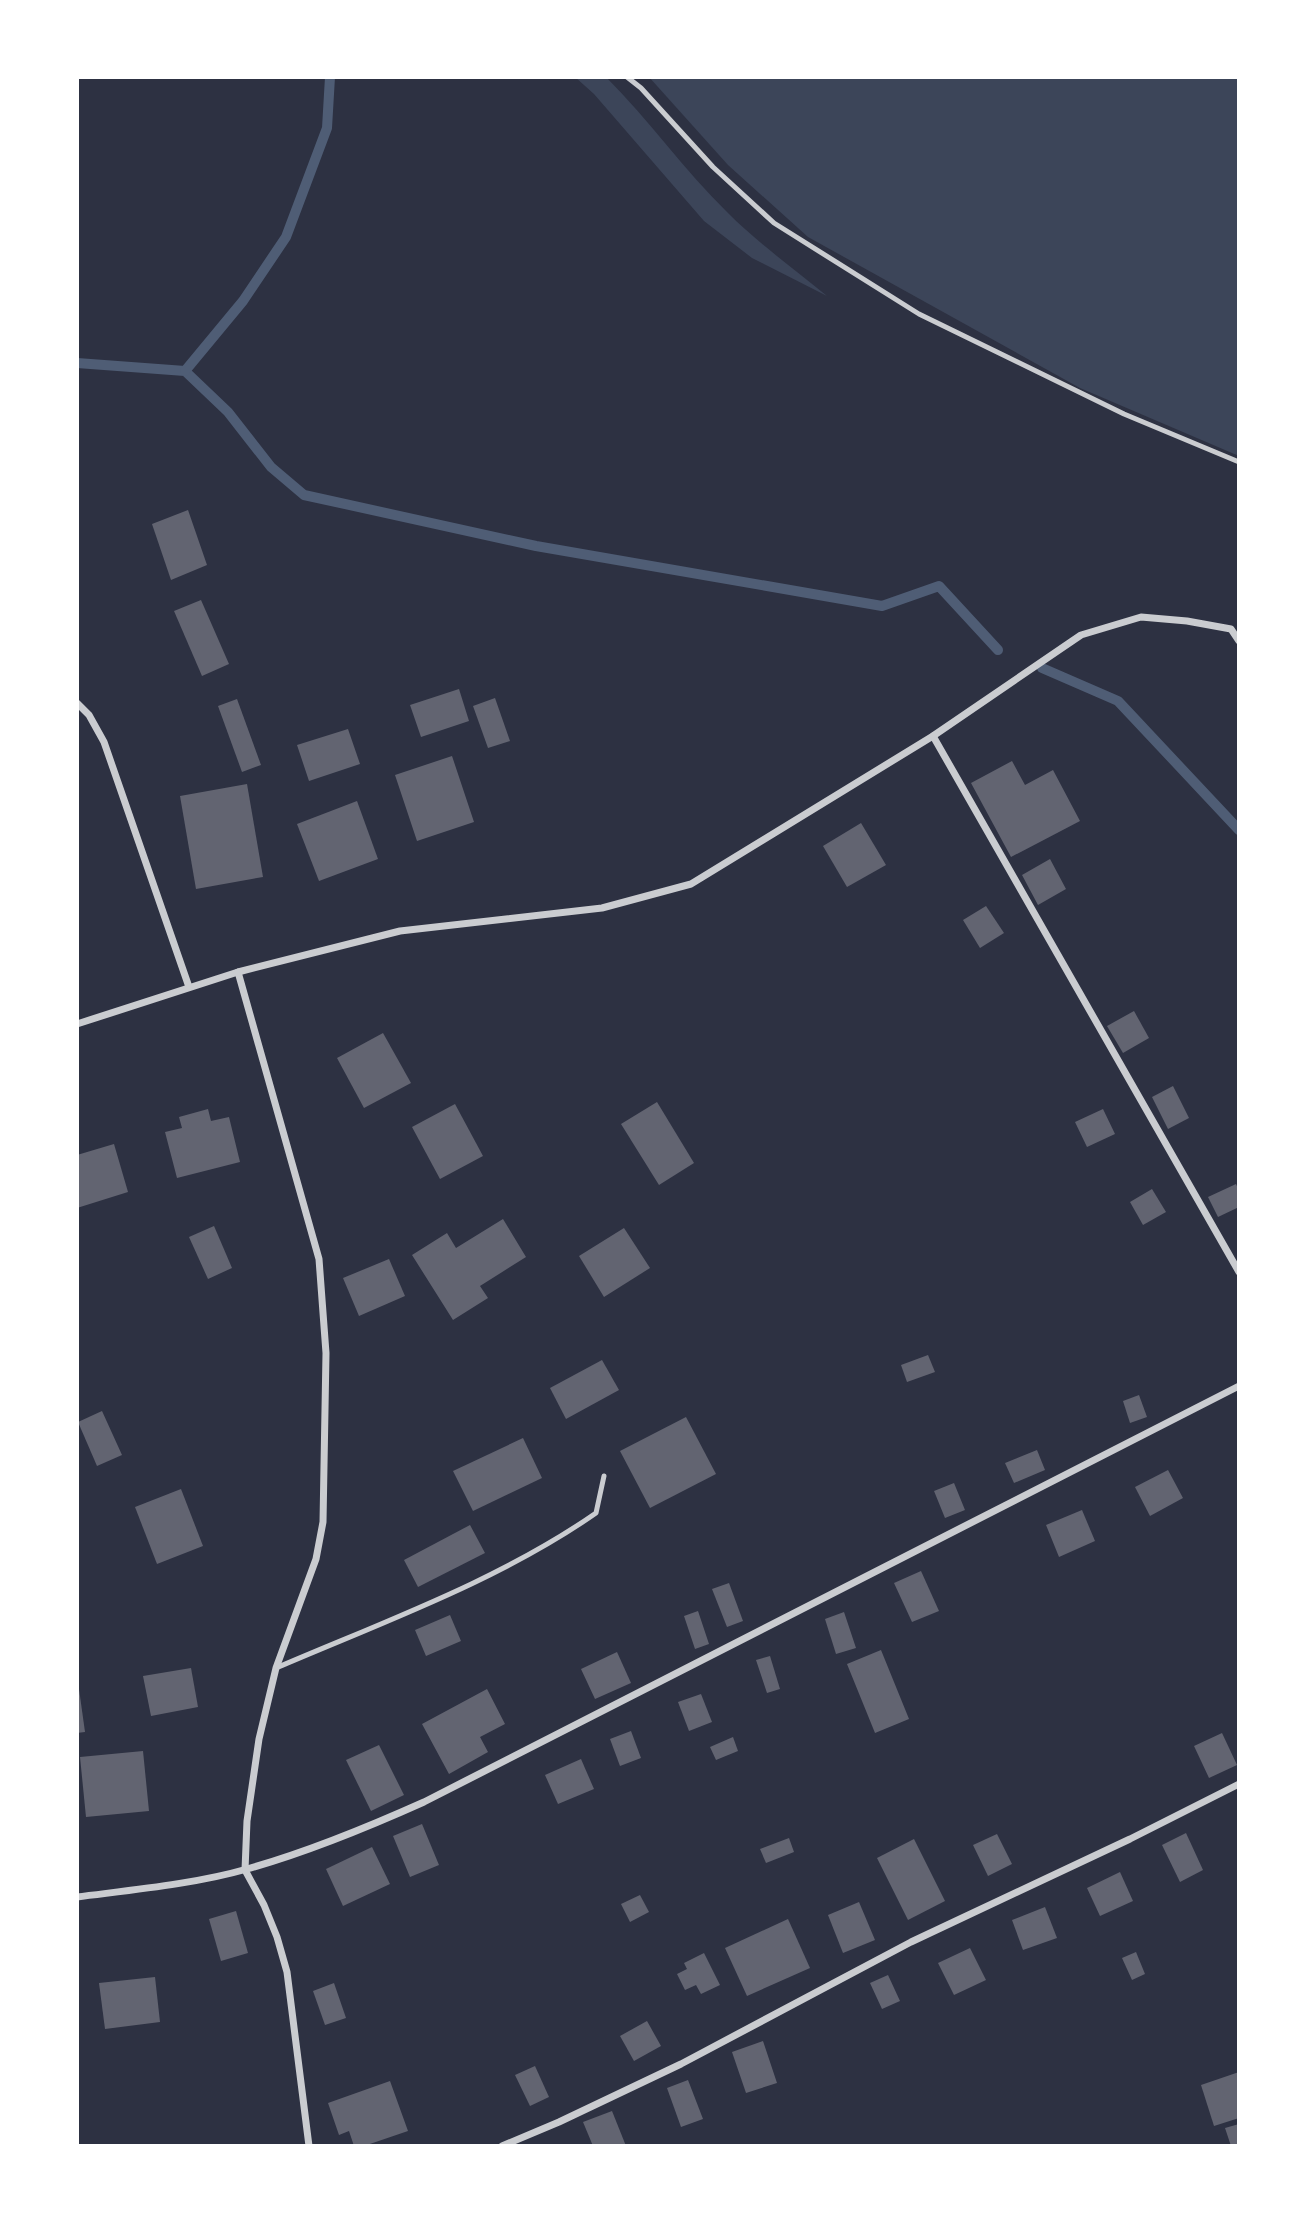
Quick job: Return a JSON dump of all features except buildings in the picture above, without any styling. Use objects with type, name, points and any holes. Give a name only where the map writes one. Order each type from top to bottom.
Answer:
[{"type":"street","points":[[77,1024],[238,972],[400,931],[602,908],[691,884],[933,736],[1081,635],[1141,618],[1187,621],[1235,629],[1239,641]]},
{"type":"street","points":[[77,703],[89,715],[104,742],[189,987]]},
{"type":"street","points":[[933,736],[1239,1272]]},
{"type":"street","points":[[238,972],[319,1259],[326,1353],[323,1522],[316,1559],[276,1668],[259,1739],[247,1821],[245,1870],[264,1905],[287,1972],[309,2146]]},
{"type":"street","points":[[77,1898],[174,1884],[245,1870],[340,1839],[424,1802],[1239,1386]]},
{"type":"street","points":[[502,2146],[681,2064],[911,1942],[1130,1839],[1239,1784]]},
{"type":"lane","points":[[627,77],[641,88],[713,167],[774,223],[919,314],[1124,414],[1239,462]]},
{"type":"lane","points":[[276,1668],[502,1570],[596,1513],[604,1476]]},
{"type":"shaded area","points":[[575,77],[606,77],[728,213],[827,296],[752,258],[704,221],[594,94]]},
{"type":"shaded area","points":[[649,77],[1239,77],[1239,456],[1080,388],[808,237],[728,165]]},
{"type":"waterway","points":[[185,371],[243,301],[286,237],[327,128],[330,77]]},
{"type":"waterway","points":[[77,363],[185,371],[228,412],[271,467],[304,495],[536,546],[882,606],[939,586],[998,650]]},
{"type":"waterway","points":[[1042,668],[1118,701],[1239,830]]}]
